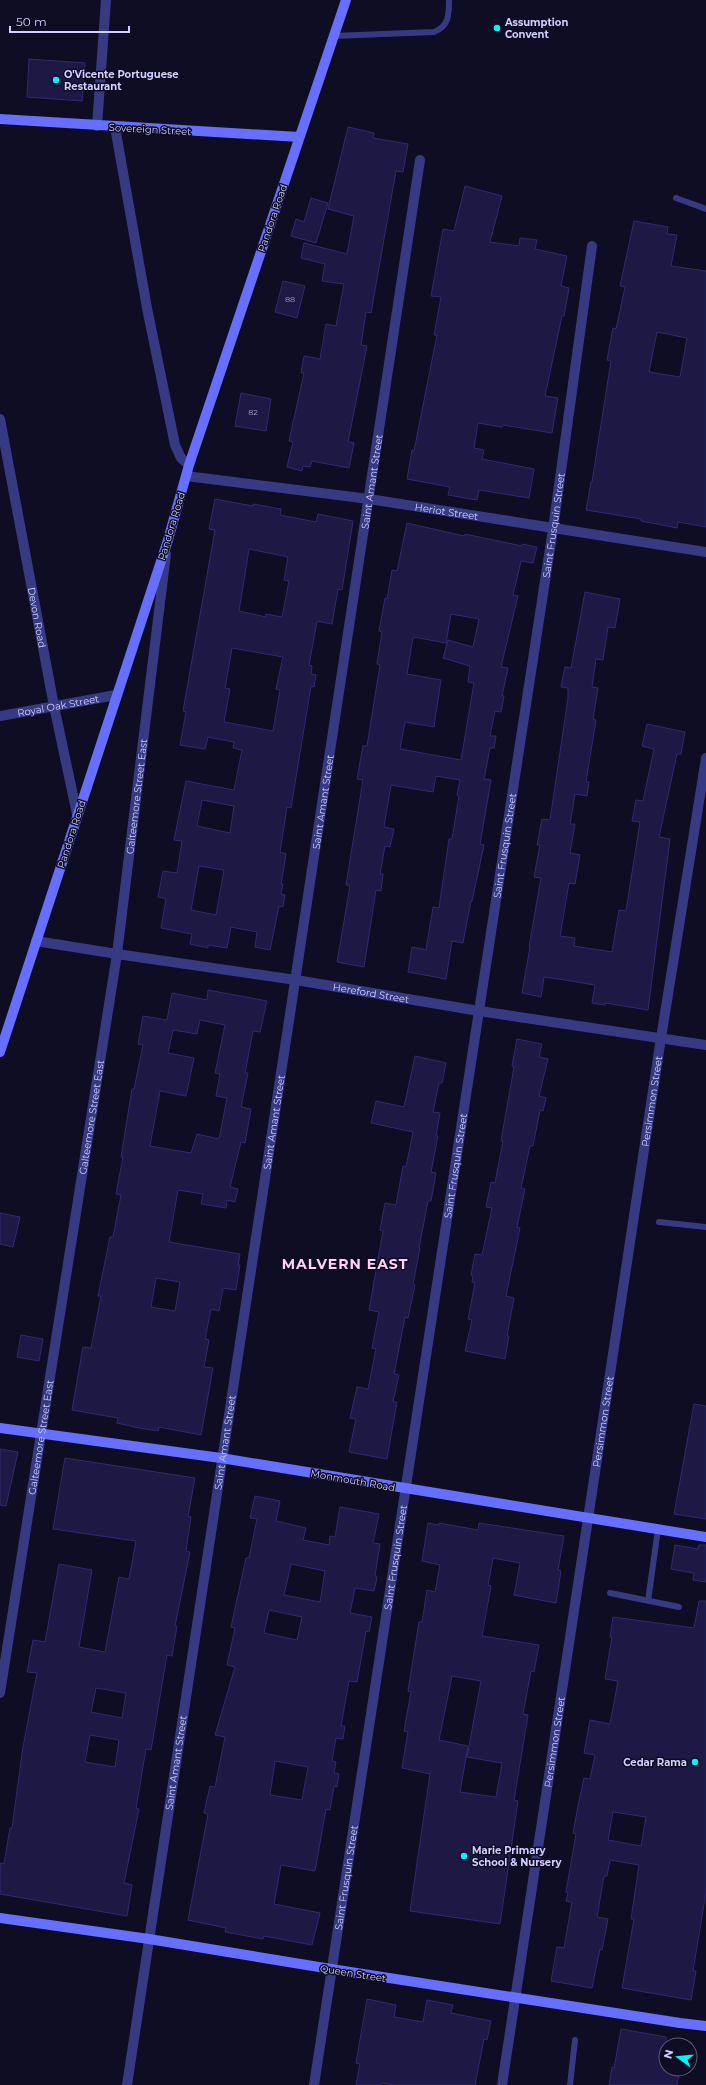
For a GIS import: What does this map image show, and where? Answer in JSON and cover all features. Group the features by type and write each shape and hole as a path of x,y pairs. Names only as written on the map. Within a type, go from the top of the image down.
{"street":[{"path":"98,126 106,0"},
{"name":"Pandora Road","path":"0,1052 168,540 189,464 346,0"},
{"name":"Sovereign Street","path":"0,119 299,137"},
{"path":"115,127 147,308 175,445 182,458 189,464"},
{"name":"Saint Amant Street","path":"127,2085 221,1458 296,980 420,160"},
{"name":"Saint Frusquin Street","path":"314,2085 553,529 592,246"},
{"name":"Devon Road","path":"0,419 54,706 77,814"},
{"name":"Heriot Street","path":"186,476 369,499 706,552"},
{"name":"Galteemore Street East","path":"0,1693 117,954 168,540"},
{"name":"Royal Oak Street","path":"0,716 116,695"},
{"name":"Persimmon Street","path":"502,2085 661,1038 706,758"},
{"name":"Hereford Street","path":"36,941 296,980 479,1011 706,1044"},
{"name":"Monmouth Road","path":"0,1428 221,1458 706,1537"},
{"name":"Queen Street","path":"0,1918 149,1939 331,1970 706,2026"}],"lane":[{"path":"333,36 434,32 441,29 446,24 448,18 449,0"},
{"path":"676,198 706,209"},
{"path":"659,1222 706,1228"},
{"path":"648,1601 658,1529"},
{"path":"610,1593 679,1607"},
{"path":"570,2085 575,2040"}],"building":[{"name":"O'Vicente Portuguese Restaurant","path":"29,59 85,63 82,101 27,97"},
{"path":"348,127 374,133 373,138 408,144 403,172 396,171 371,313 366,312 361,345 367,346 348,442 354,443 349,468 312,461 310,467 303,466 302,471 287,467 293,442 289,441 304,373 301,373 304,356 320,359 326,324 336,326 344,284 322,281 325,264 301,258 304,243 347,254 354,216 328,209"},
{"path":"465,186 502,196 490,242 519,246 520,238 537,240 535,249 567,256 561,286 569,288 545,396 558,398 552,433 503,425 502,427 478,423 474,448 484,450 482,459 534,469 529,498 479,490 477,500 448,495 450,487 407,479 437,335 434,335 441,297 431,296 443,229 454,231"},
{"path":"311,198 328,203 316,243 291,236 296,219 304,222"},
{"path":"634,221 668,227 667,234 677,235 671,266 706,271 706,527 678,522 677,528 641,521 641,519 586,510 592,482 611,361 607,360 613,328 616,329 625,287 620,286","holes":["657,332 687,338 680,377 649,372"]},
{"path":"283,281 305,286 297,318 275,312"},
{"path":"241,393 271,399 266,431 235,426"},
{"path":"215,499 253,506 253,504 281,509 280,515 316,522 318,514 353,521 342,590 338,589 332,624 317,621 309,665 312,666 311,674 316,675 314,687 311,686 291,808 287,807 280,852 286,854 281,884 283,884 281,894 285,895 283,907 279,906 270,950 255,947 257,932 231,927 227,948 208,945 208,948 190,944 192,934 161,928 166,899 158,897 163,871 177,873 182,841 174,840 186,781 234,790 242,750 233,748 234,742 208,737 205,749 180,745 186,712 183,711 215,530 209,529","holes":["249,549 288,557 284,580 289,581 282,617 266,614 266,617 239,611","232,648 283,657 276,689 280,690 273,731 224,722 230,689 225,688","202,800 234,806 230,833 197,826","199,866 224,870 216,915 191,910"]},
{"path":"407,523 464,536 465,534 522,546 522,544 537,547 533,563 521,561 513,595 518,596 501,667 508,668 502,696 504,696 501,712 495,711 490,736 496,736 494,748 490,748 484,779 491,780 480,844 484,845 463,943 452,941 446,979 408,972 412,947 426,950 433,907 439,908 449,839 452,839 459,796 457,795 460,780 436,776 433,792 391,785 384,827 394,829 390,847 385,846 380,874 383,874 381,891 376,890 364,967 337,962 350,886 346,885 363,780 357,779 363,746 367,746 380,665 377,664 382,632 379,631 392,570 397,571","holes":["451,614 479,619 473,647 448,640 443,658 470,666 468,682 474,683 461,760 400,749 405,722 434,727 441,680 407,674 413,637 446,643"]},
{"path":"585,592 620,599 615,628 608,627 603,660 596,659 592,687 598,688 593,719 596,720 586,782 589,782 587,796 575,794 570,824 575,824 570,853 580,855 575,884 569,883 560,936 575,938 574,946 612,952 619,910 626,911 640,822 632,821 636,800 643,801 654,749 642,746 647,724 685,732 681,754 677,754 659,837 670,839 648,1010 605,1003 605,1005 592,1003 595,985 544,977 541,997 522,993 541,878 534,877 540,845 537,845 542,819 550,820 568,698 568,688 561,687 565,667 571,668"},
{"path":"208,990 267,1001 260,1032 253,1031 245,1073 248,1073 241,1107 251,1109 245,1143 241,1142 230,1187 238,1189 235,1202 227,1200 226,1208 201,1204 203,1194 178,1190 169,1242 240,1254 238,1265 240,1265 236,1290 223,1288 219,1311 211,1309 205,1339 209,1340 204,1367 213,1368 201,1435 159,1427 158,1431 139,1428 117,1423 118,1418 72,1410 83,1347 91,1348 101,1296 98,1296 110,1237 113,1237 121,1195 116,1194 123,1157 121,1157 132,1089 134,1089 143,1045 138,1044 143,1016 167,1020 172,993 207,1000","holes":["200,1020 225,1025 215,1073 220,1074 216,1096 227,1098 219,1139 197,1134 191,1153 150,1146 160,1091 186,1096 194,1058 168,1053 173,1030 197,1034","156,1278 180,1282 175,1311 151,1307"]},
{"path":"517,1039 542,1044 539,1057 548,1059 539,1096 546,1098 543,1111 540,1110 533,1146 530,1146 521,1188 525,1189 517,1227 520,1228 506,1296 514,1298 507,1336 509,1336 505,1359 465,1351 472,1320 468,1319 475,1283 472,1282 473,1276 471,1275 475,1254 482,1255 492,1208 486,1207 491,1182 495,1183 503,1141 501,1141 514,1067 512,1066"},
{"path":"415,1056 446,1063 442,1083 439,1083 433,1112 440,1113 436,1136 438,1136 431,1172 436,1173 431,1201 428,1201 419,1248 413,1284 415,1285 408,1318 405,1317 394,1374 399,1375 393,1402 397,1402 387,1459 349,1452 356,1419 350,1418 357,1387 368,1389 376,1349 372,1348 379,1312 369,1310 383,1231 380,1230 385,1203 396,1205 403,1166 406,1167 413,1132 371,1123 376,1101 404,1107"},
{"path":"0,1213 20,1217 13,1247 0,1244"},
{"path":"21,1335 43,1339 39,1361 17,1357"},
{"path":"694,1404 706,1406 706,1519 674,1514"},
{"path":"0,1449 18,1452 6,1506 0,1505"},
{"path":"65,1458 195,1478 188,1516 191,1517 186,1551 190,1552 175,1626 177,1626 172,1656 167,1655 151,1750 146,1749 136,1808 139,1809 124,1883 132,1885 127,1916 0,1894 0,1863 4,1864 10,1828 12,1828 23,1747 37,1673 27,1672 33,1640 45,1642 59,1564 92,1570 79,1647 105,1652 119,1577 129,1579 136,1541 53,1529","holes":["96,1688 126,1693 122,1718 91,1712","90,1735 119,1740 115,1767 85,1762"]},
{"path":"255,1496 280,1501 276,1521 306,1528 303,1540 329,1545 330,1536 335,1537 340,1507 379,1514 373,1543 380,1544 375,1576 377,1577 374,1591 355,1588 350,1613 372,1617 369,1632 366,1631 357,1682 349,1681 341,1726 345,1726 343,1739 336,1738 332,1761 336,1762 334,1773 339,1774 337,1787 334,1786 330,1810 326,1809 315,1871 281,1865 274,1904 320,1913 312,1945 264,1936 263,1939 225,1932 226,1928 188,1920 208,1814 204,1813 210,1786 215,1787 225,1737 215,1735 235,1667 227,1665 235,1628 231,1627 246,1558 249,1558 257,1519 250,1518","holes":["291,1564 325,1571 320,1602 284,1595","269,1610 302,1617 297,1640 264,1633","275,1761 308,1767 302,1800 270,1795"]},
{"path":"428,1523 439,1525 439,1523 478,1530 479,1523 564,1536 558,1570 561,1571 556,1603 514,1595 520,1563 493,1558 488,1585 491,1586 482,1636 539,1645 534,1672 531,1671 523,1714 528,1715 514,1800 518,1801 500,1924 410,1911 430,1774 402,1768 408,1732 404,1731 411,1692 408,1691 419,1622 422,1622 427,1590 435,1592 440,1565 422,1561","holes":["452,1676 481,1681 467,1757 502,1763 496,1797 460,1792 468,1746 439,1740"]},
{"path":"675,1545 698,1549 699,1545 706,1545 706,1582 693,1580 694,1573 671,1569"},
{"path":"699,1601 706,1601 706,1892 693,1971 696,1971 691,2000 622,1988 634,1919 631,1919 639,1865 610,1860 607,1876 604,1876 597,1917 608,1919 592,1988 551,1981 557,1947 564,1948 572,1902 566,1901 568,1893 566,1892 576,1834 573,1833 578,1806 584,1778 590,1779 595,1755 584,1753 590,1720 610,1724 618,1681 605,1679 612,1637 610,1637 613,1617 694,1628","holes":["613,1812 646,1817 641,1846 608,1840"]},
{"path":"367,1999 396,2005 394,2017 423,2022 427,2000 453,2005 451,2013 491,2021 487,2040 484,2039 475,2085 394,2085 382,2083 381,2085 356,2085 360,2064 356,2063"},
{"path":"621,2029 666,2037 658,2037 658,2077 678,2077 677,2085 609,2085 612,2067 614,2068"}],"place":[{"name":"Assumption Convent","path":"497,28"},
{"name":"O'Vicente Portuguese Restaurant","path":"56,80"},
{"name":"Cedar Rama","path":"695,1762"},
{"name":"Marie Primary School & Nursery","path":"464,1856"}],"district":[{"name":"MALVERN EAST","path":"345,1264"}]}
